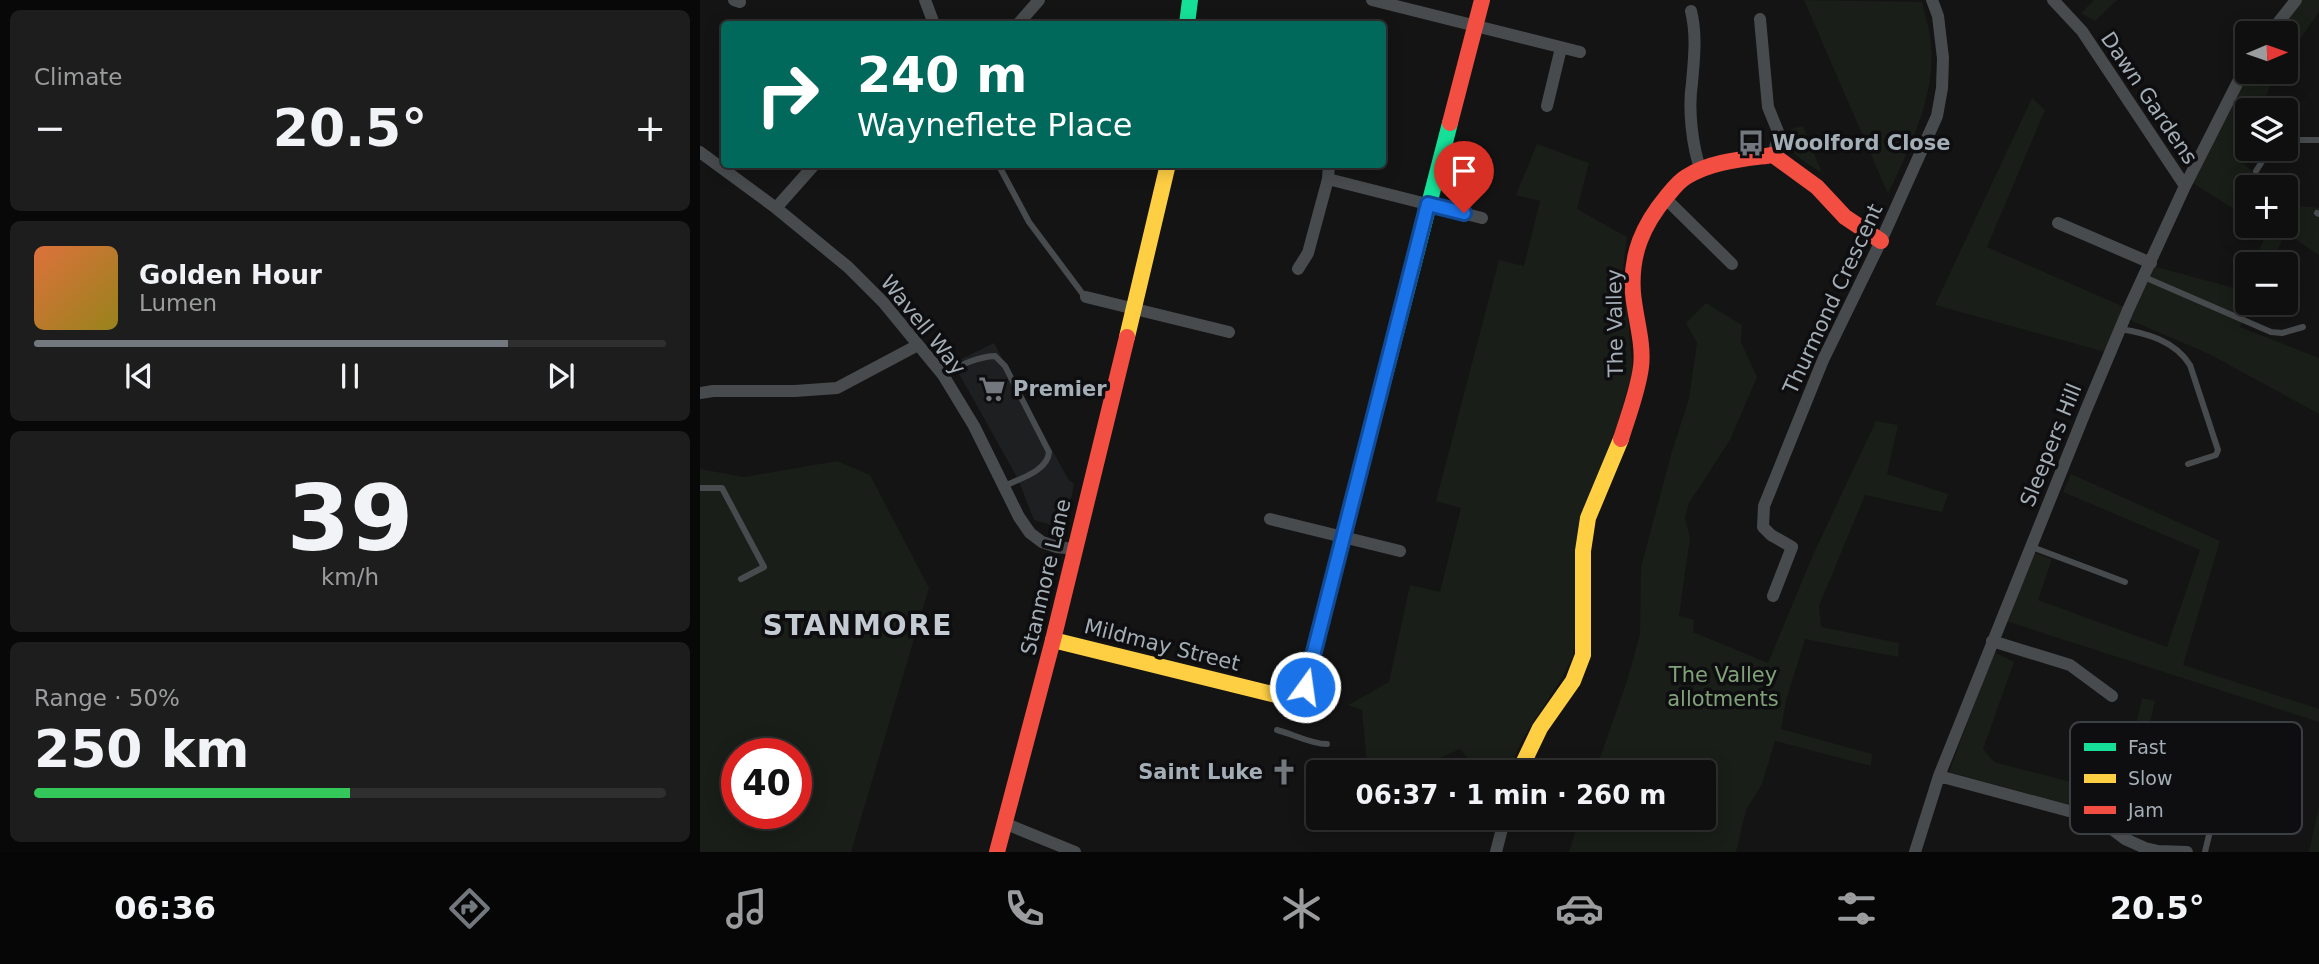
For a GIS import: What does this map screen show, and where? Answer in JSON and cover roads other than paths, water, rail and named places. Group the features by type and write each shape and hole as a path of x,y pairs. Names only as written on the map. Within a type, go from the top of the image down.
{"street":[{"path":"925,0 933,21"},
{"path":"1021,21 1039,0"},
{"path":"1187,21 1190,0"},
{"path":"1372,0 1580,52"},
{"path":"1342,537 1482,0"},
{"name":"Thurmond Crescent","path":"1773,596 1792,547 1763,527 1764,506 1823,360 1881,241 1937,116 1943,58 1938,16 1933,0"},
{"name":"Dawn Gardens","path":"2053,0 2082,31 2185,186"},
{"path":"2279,21 2296,0"},
{"path":"1691,11 1695,59 1691,84 1693,137 1701,171"},
{"path":"1760,19 1768,107 1779,134 1773,155 1811,181 1845,217 1881,241"},
{"path":"1547,106 1561,48"},
{"name":"Sleepers Hill","path":"1915,852 1939,776 2120,329 2185,186 2237,84"},
{"name":"Wavell Way","path":"700,152 721,167"},
{"name":"The Valley","path":"1525,760 1540,728 1580,667 1583,654 1583,551 1588,518 1621,438 1640,368 1633,272 1638,245 1649,218 1688,176 1723,162 1773,155"},
{"name":"Wavell Way","path":"722,168 848,267 883,302 943,375 974,426 1019,517 1030,533 1042,542 1075,549"},
{"path":"776,208 811,168"},
{"name":"Stanmore Lane","path":"997,852 1053,640 1167,168"},
{"path":"1298,269 1308,253 1329,168"},
{"path":"1328,179 1482,218"},
{"path":"1665,198 1732,264"},
{"path":"2058,223 2151,263"},
{"path":"1086,298 1229,332"},
{"path":"700,393 837,388 918,345"},
{"path":"1270,519 1400,551"},
{"name":"Mildmay Street","path":"1053,640 1292,699 1302,697 1342,537"},
{"path":"1992,641 2070,665 2112,696"},
{"path":"1939,776 2070,811"},
{"path":"1004,824 1075,852"},
{"path":"1496,852 1502,830"},
{"path":"2118,834 2145,848 2187,852"}],"lane":[{"path":"2298,140 2319,140"},
{"path":"2256,171 2262,161"},
{"path":"1000,168 1029,222 1086,298"},
{"path":"2144,277 2272,332 2281,333 2303,327"},
{"path":"2120,329 2159,338 2185,356 2190,365 2218,450 2216,455 2188,464"},
{"path":"943,375 969,361 985,357 995,356 1005,366 1047,447 1049,458 1042,467 1004,486"},
{"path":"700,488 722,488 764,567 741,579"},
{"path":"2031,546 2125,582"},
{"path":"1277,730 1317,744 1327,744"},
{"path":"2204,852 2208,834"}],"place":[{"name":"Woolford Close","path":"1751,143"},
{"name":"Premier","path":"992,389"},
{"name":"Saint Luke","path":"1284,772"}],"district":[{"name":"STANMORE","path":"858,625"}],"park label":[{"name":"The Valley allotments","path":"1723,687"}]}
